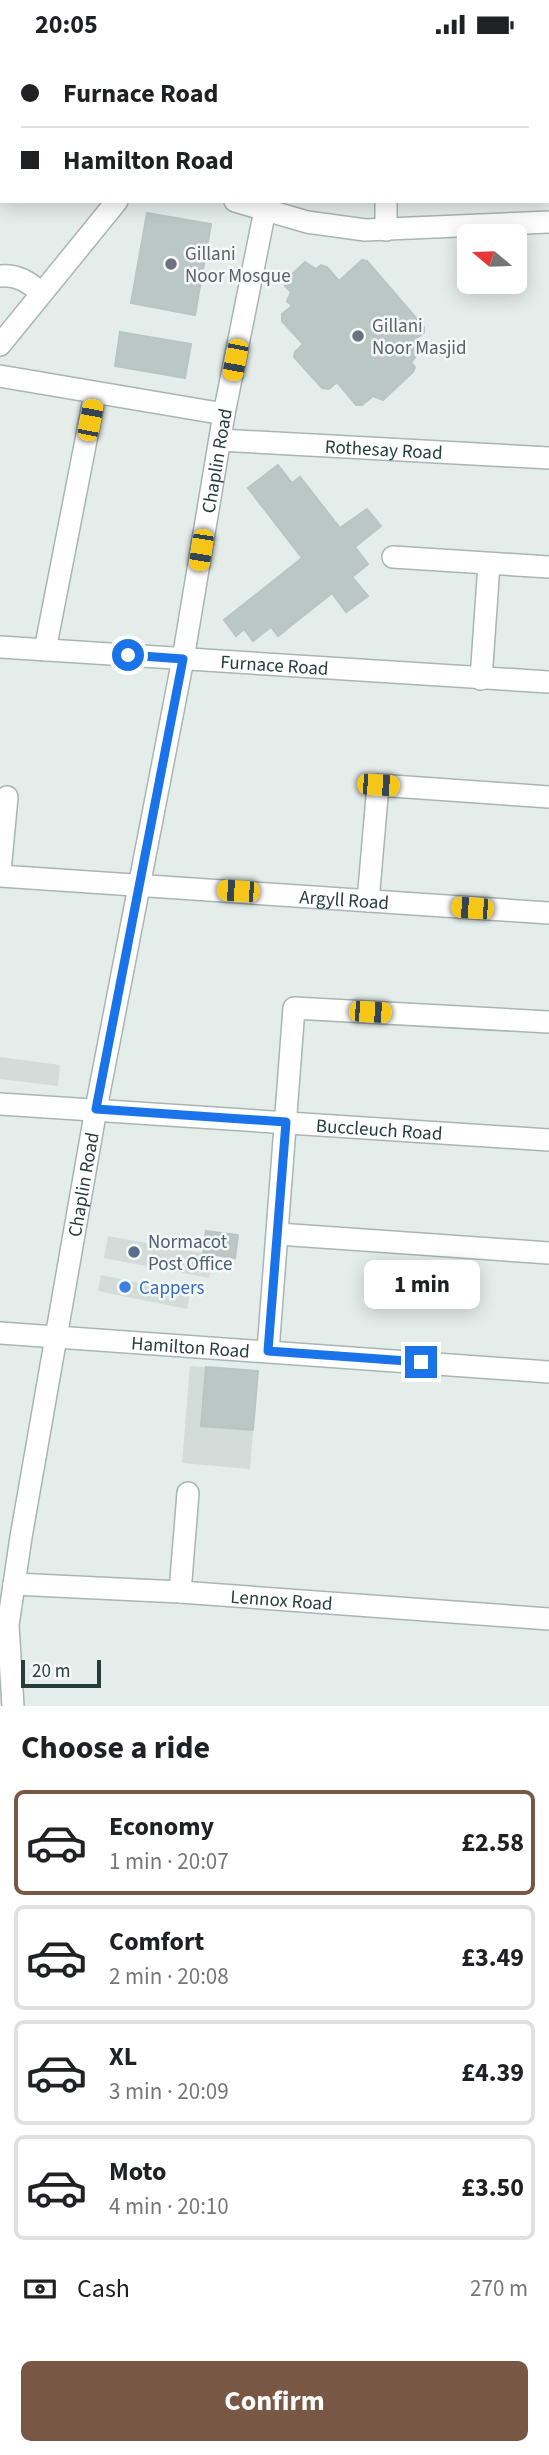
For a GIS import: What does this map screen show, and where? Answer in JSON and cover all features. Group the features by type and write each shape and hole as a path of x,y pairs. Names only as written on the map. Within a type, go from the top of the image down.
{"street":[{"path":"0,345 115,203"},
{"path":"242,203 329,226 386,230 549,222"},
{"path":"386,203 386,230"},
{"name":"Chaplin Road","path":"13,1706 4,1648 14,1584 96,1109 183,659 219,440 265,210"},
{"path":"0,276 11,275 25,280 41,292"},
{"path":"0,376 224,414"},
{"path":"45,650 95,394"},
{"name":"Rothesay Road","path":"219,440 549,458"},
{"path":"393,557 549,567"},
{"path":"481,678 489,564"},
{"name":"Furnace Road","path":"0,647 549,683"},
{"path":"368,901 378,785 549,797"},
{"path":"0,873 7,797"},
{"name":"Argyll Road","path":"0,873 549,913"},
{"path":"268,1351 294,1007 549,1021"},
{"name":"Buccleuch Road","path":"0,1104 549,1140"},
{"path":"278,1234 549,1253"},
{"name":"Hamilton Road","path":"0,1333 549,1372"},
{"path":"180,1592 188,1493"},
{"name":"Lennox Road","path":"14,1584 180,1592 549,1619"}],"shaded area":[{"path":"0,1057 60,1065 58,1086 0,1079"},
{"path":"108,1236 214,1255 209,1278 104,1258"},
{"path":"101,1275 190,1293 187,1309 98,1291"},
{"path":"190,1366 258,1371 250,1469 182,1463"}],"building":[{"name":"Gillani Noor Mosque","path":"147,213 211,224 195,315 131,303"},
{"name":"Gillani Noor Masjid","path":"362,260 367,261 424,327 424,332 415,340 422,348 411,363 415,367 413,372 383,400 373,396 362,405 356,405 337,382 329,389 322,388 294,357 303,344 282,321 282,314 292,306 287,301 291,292 285,286 287,279 305,262 316,269 321,265 327,267 339,281"},
{"path":"120,332 191,344 185,378 115,366"},
{"path":"278,465 292,483 300,477 340,528 367,509 381,526 355,547 368,564 352,577 368,596 346,612 332,593 278,636 271,627 253,641 244,629 236,636 224,620 302,558 248,488"},
{"path":"206,1231 238,1235 235,1258 203,1253"},
{"path":"206,1367 258,1371 253,1430 201,1426"}],"place":[{"name":"Gillani Noor Mosque","path":"171,264"},
{"name":"Gillani Noor Masjid","path":"358,336"},
{"name":"Normacot Post Office","path":"134,1252"},
{"name":"Cappers","path":"125,1287"}],"route":[{"path":"128,655 183,659 96,1109 286,1122 268,1351 421,1362"}]}
